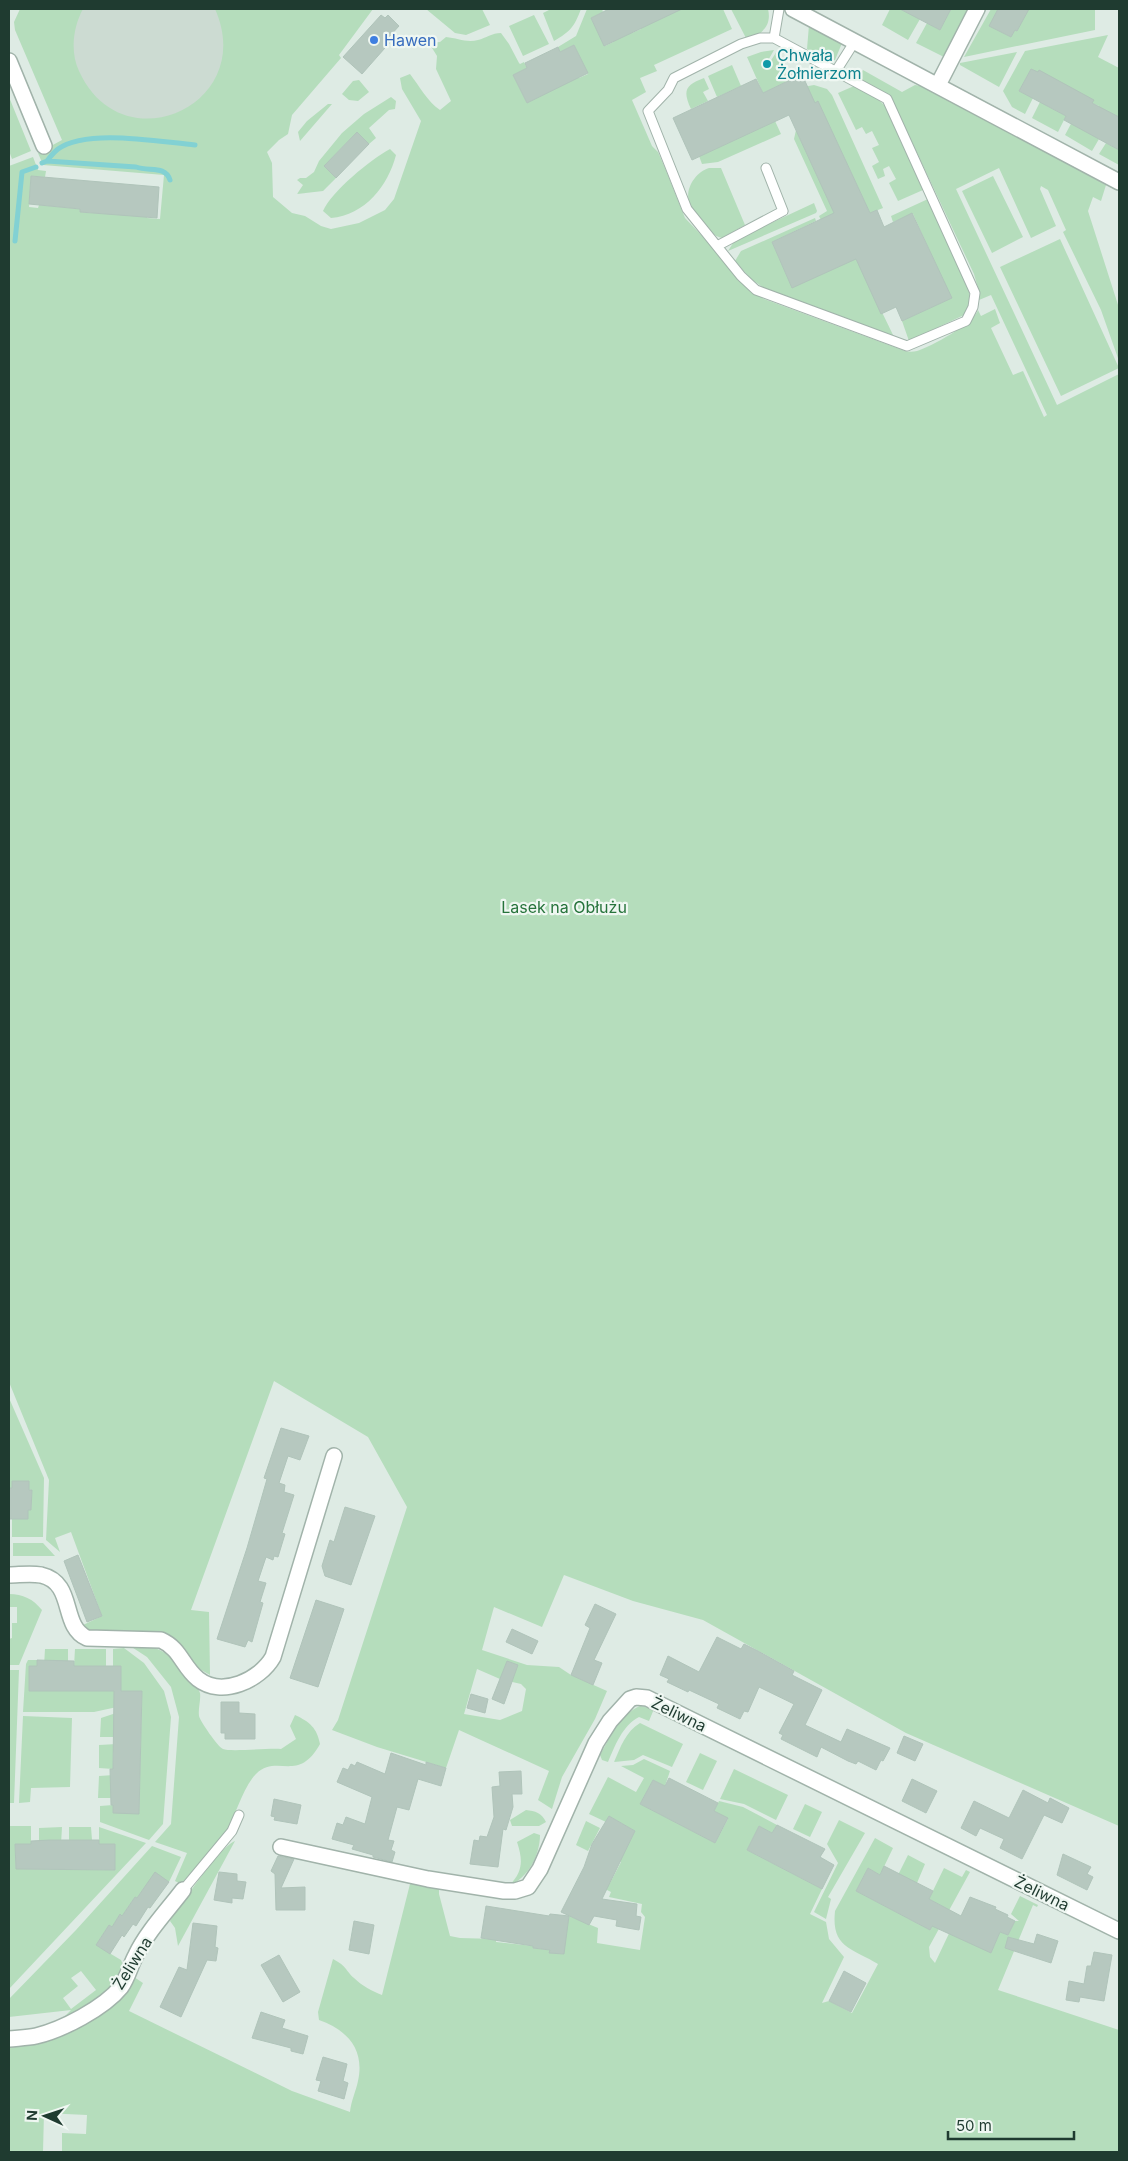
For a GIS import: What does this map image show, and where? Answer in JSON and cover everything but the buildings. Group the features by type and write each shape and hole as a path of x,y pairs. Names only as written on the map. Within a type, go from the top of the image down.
{"street":[{"path":"793,9 855,40 1119,182"},
{"path":"938,85 977,9"},
{"path":"9,61 44,146"},
{"path":"9,1575 42,1576 54,1581 65,1598 72,1621 80,1635 87,1638 161,1640 179,1652 188,1669 200,1680 210,1685 222,1686 243,1683 261,1672 273,1657 334,1456"},
{"name":"Żeliwna","path":"281,1847 428,1879 504,1891 522,1890 532,1882 540,1869 596,1743 605,1728 623,1705 630,1699 641,1697 647,1698 1119,1931"},
{"name":"Żeliwna","path":"9,2039 35,2036 95,2010 116,1992 125,1980 136,1955 145,1941 183,1890"}],"lane":[{"path":"774,38 779,9"},
{"path":"760,38 774,38 836,71 886,99 975,293 973,307 966,321 908,346 756,290 741,276 687,209 648,111 668,90 674,78 741,44 760,38"},
{"path":"836,71 855,40"},
{"path":"717,246 783,211 766,168"},
{"name":"Żeliwna","path":"183,1890 232,1831 239,1815"}],"shaded area":[{"path":"28,9 277,9 202,138 62,127"}],"green space":[{"name":"Lasek na Obłużu","path":"20,9 83,9 77,24 74,40 74,56 79,71 99,100 124,115 152,118 179,112 202,96 218,73 223,43 215,9 373,9 339,55 341,58 292,115 288,134 267,152 272,163 273,197 292,213 305,216 321,226 331,229 359,223 385,210 394,199 421,121 402,89 400,78 410,74 427,98 440,110 451,101 436,69 437,56 429,43 440,42 446,37 474,41 501,33 519,63 524,62 527,68 513,75 527,103 577,75 579,78 588,74 574,45 560,52 558,47 576,36 587,9 602,9 603,12 591,18 605,46 613,42 612,39 630,30 632,33 641,29 639,26 665,16 662,9 723,9 732,29 654,65 657,71 640,78 646,92 632,100 652,146 658,152 685,218 726,261 731,271 747,288 764,299 905,351 917,351 941,340 961,328 978,310 981,316 995,309 1000,323 991,328 1013,375 1023,371 1044,417 1047,415 991,295 979,300 974,274 894,104 883,92 858,78 863,70 902,92 915,85 927,87 1106,185 1101,201 1093,197 1088,211 1119,308 1119,361 1101,310 1063,232 1066,230 1048,190 1041,186 1040,189 1056,226 1031,238 999,168 956,189 1057,405 1119,374 1119,1826 906,1733 703,1620 633,1601 564,1575 542,1627 494,1607 482,1650 527,1665 559,1667 571,1675 607,1691 595,1719 562,1777 552,1809 538,1800 549,1771 459,1730 446,1768 377,1747 332,1730 338,1720 407,1507 368,1437 274,1381 191,1610 209,1612 210,1675 196,1667 186,1650 159,1633 151,1631 88,1631 81,1626 102,1616 71,1532 55,1538 60,1552 46,1540 49,1480 9,1382 9,166 33,157 38,170 46,171 45,177 31,176 29,207 38,208 39,205 80,209 81,212 90,213 147,214 147,218 160,219 164,175 43,165 38,153 62,140 15,30 14,22","holes":["477,1669 500,1679 521,1684 526,1689 522,1711 500,1720 464,1714"]},
{"path":"426,9 482,9 490,25 466,35 455,33"},
{"path":"551,9 581,9 571,28 554,41 543,13"},
{"path":"731,9 768,9 769,20 765,29 747,40"},
{"path":"890,9 900,9 920,19 908,40 882,25"},
{"path":"951,9 973,9 946,58 916,43 927,23 940,30"},
{"path":"991,9 998,9 990,26 1011,37 1015,30 1017,31 1028,10 1026,9 1095,9 1095,30 964,57"},
{"path":"534,15 549,44 523,56 509,26"},
{"path":"809,25 842,43 835,60 830,61 807,49"},
{"path":"1108,35 1098,57 1119,68 1119,117 1098,108 1099,106 1092,103 1093,100 1031,69 1019,91 1033,98 1025,114 1012,107 1003,91 1025,51"},
{"path":"774,50 766,64 768,65 777,51 790,80 763,93 747,57"},
{"path":"1017,52 999,87 960,65 960,63"},
{"path":"732,65 741,86 717,97 708,76"},
{"path":"704,78 709,89 703,92 708,101 691,109 686,93 687,89 693,83"},
{"path":"359,80 369,92 358,101 349,100 342,94 353,81"},
{"path":"814,85 827,89 832,95 883,208 870,213 818,102 811,105 803,87"},
{"path":"854,86 877,98 886,107 923,190 898,201 889,183 896,179 889,166 883,169 885,176 878,179 872,166 879,162 872,148 879,145 872,131 866,134 862,127 856,130 838,93"},
{"path":"9,97 31,151 12,159 9,151"},
{"path":"391,97 396,101 395,109 389,110 369,128 376,138 369,144 357,132 324,166 336,178 323,191 297,194 303,185 297,180 306,178 314,172 319,161 342,133 364,114"},
{"path":"1040,102 1066,116 1058,132 1032,118"},
{"path":"328,104 332,104 300,141 298,132 307,121"},
{"path":"1073,120 1099,139 1092,151 1065,135"},
{"path":"775,121 781,134 718,162 702,164 699,156"},
{"path":"796,130 841,227 827,233 819,216 827,211 794,139"},
{"path":"1106,143 1119,150 1119,165 1099,154"},
{"path":"390,149 396,155 387,178 373,197 364,205 343,216 331,218 323,211 334,194 343,185"},
{"path":"709,168 721,168 745,225 722,238 712,233 692,208 688,197 693,181 700,173"},
{"path":"993,176 1023,237 992,253 962,191"},
{"path":"928,199 967,282 969,303 964,315 909,341 902,321 951,298 913,214 893,222 891,216"},
{"path":"814,203 816,213 728,251 735,240"},
{"path":"815,218 816,221 772,242 792,287 849,244 894,337 770,292 751,279 735,261 741,251"},
{"path":"1060,239 1119,368 1061,396 1000,267"},
{"path":"9,1398 44,1478 43,1537 12,1537 12,1519 28,1519 28,1510 31,1510 32,1490 9,1488"},
{"path":"13,1543 43,1543 55,1556 13,1556"},
{"path":"9,1594 27,1598 42,1610 19,1665 9,1665 9,1639 12,1638 12,1623 17,1623 17,1607 9,1607"},
{"path":"127,1644 156,1648 175,1661 199,1691 200,1719 213,1739 223,1749 281,1749 296,1739 290,1726 295,1715 312,1726 320,1744 312,1756 304,1763 296,1766 272,1766 264,1768 256,1774 247,1786 226,1832 216,1846 181,1884 175,1881 187,1853 155,1842 171,1824 179,1717 171,1687 147,1657"},
{"path":"124,1648 144,1663 164,1691 171,1717 163,1824 149,1840 100,1822 100,1806 113,1805 113,1813 139,1813 142,1692 121,1691 121,1666 113,1666 113,1649"},
{"path":"45,1649 68,1649 68,1666 44,1666"},
{"path":"75,1649 106,1649 106,1666 74,1666"},
{"path":"28,1660 37,1660 37,1666 29,1666 29,1691 117,1691 117,1707 94,1712 23,1712 26,1664"},
{"path":"9,1670 19,1670 14,1803 9,1803"},
{"path":"640,1706 654,1709 649,1721 639,1717 633,1721 620,1737 608,1762 602,1760 600,1755 616,1727 626,1715"},
{"path":"117,1714 117,1737 100,1737 101,1718"},
{"path":"23,1716 72,1718 70,1787 31,1788 30,1802 19,1803"},
{"path":"640,1723 683,1744 672,1767 643,1755 634,1760 614,1762 627,1735"},
{"path":"117,1744 113,1753 113,1769 99,1768 99,1745"},
{"path":"700,1753 717,1761 703,1790 686,1782"},
{"path":"644,1759 670,1771 665,1786 653,1780 640,1804 715,1843 728,1819 714,1811 719,1801 743,1807 777,1825 772,1833 759,1826 747,1850 822,1889 810,1914 826,1922 829,1939 844,1957 822,2003 829,2001 852,2013 878,1964 845,1945 836,1933 835,1923 835,1911 875,1838 893,1848 880,1875 868,1868 856,1891 930,1930 942,1906 929,1899 944,1868 962,1877 966,1870 970,1872 929,1947 930,1957 935,1963 953,1925 991,1953 1000,1932 1008,1935 1015,1921 1019,1921 1011,1914 1020,1896 1038,1905 1037,1907 1033,1905 998,1990 1119,2030 1119,2152 62,2152 62,2133 86,2134 87,2115 44,2113 43,2152 9,2152 9,2048 34,2043 134,1977 143,1983 129,2011 292,2091 350,2112 358,2081 359,2059 352,2042 338,2029 319,2020 318,2012 333,1959 344,1966 360,1983 382,1995 410,1884 369,1872 439,1885 439,1894 450,1936 496,1939 496,1942 533,1946 533,1948 550,1950 550,1953 563,1954 569,1916 598,1928 597,1943 640,1950 645,1917 641,1912 642,1904 609,1897 611,1892 603,1888 606,1881 610,1883 621,1862 618,1860 624,1853 635,1831 609,1816 606,1822 589,1814 608,1777 636,1792 644,1778 621,1766 633,1765"},
{"path":"734,1769 788,1795 776,1820 744,1804 720,1799"},
{"path":"114,1775 114,1798 98,1798 99,1776"},
{"path":"805,1804 822,1812 810,1837 793,1829"},
{"path":"526,1810 538,1813 546,1822 539,1826 512,1826 510,1820"},
{"path":"839,1820 865,1833 828,1897 831,1899 826,1919 814,1912 838,1863 827,1844"},
{"path":"586,1821 600,1828 588,1851 576,1845"},
{"path":"9,1826 31,1826 31,1844 15,1844 16,1869 115,1870 115,1844 99,1844 99,1827 146,1843 9,1989"},
{"path":"62,1827 61,1844 39,1844 39,1828"},
{"path":"69,1827 91,1827 92,1840 69,1844"},
{"path":"534,1833 540,1835 538,1850 532,1865 522,1877 510,1885 520,1870 521,1865 517,1842"},
{"path":"235,1841 178,1946 175,1928 170,1921 211,1864 228,1845"},
{"path":"152,1846 181,1857 169,1882 155,1873 122,1916 120,1914 112,1927 109,1925 96,1945 121,1960 125,1970 105,1998 57,2024 71,2010 9,2017 9,1999 76,1930","holes":["81,1971 96,1990 71,2009 63,1998 78,1986 71,1978"]},
{"path":"908,1855 925,1864 917,1883 895,1881"}],"waterway":[{"path":"47,161 58,149 87,139 144,139 195,145"},
{"path":"42,163 47,161 136,167 164,172 170,180"},
{"path":"15,241 22,172 36,167"}],"place":[{"name":"Hawen","path":"374,40"},
{"name":"Chwała Żołnierzom","path":"767,64"}]}
